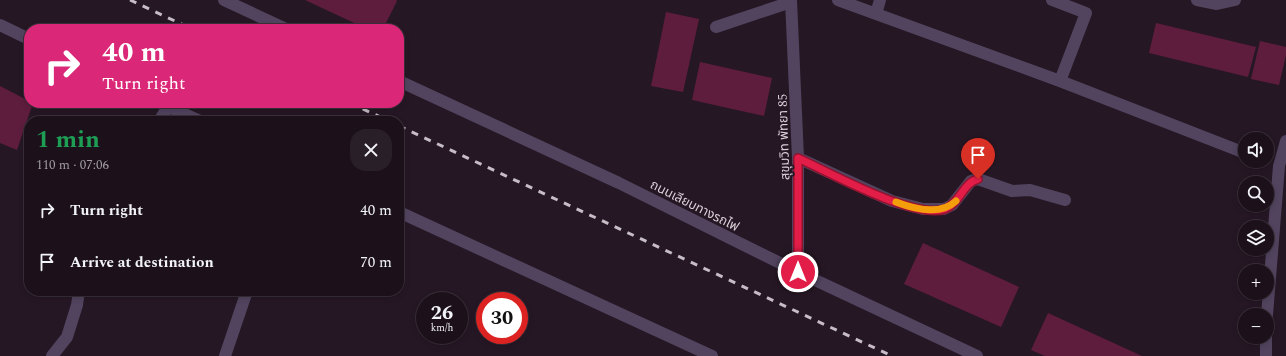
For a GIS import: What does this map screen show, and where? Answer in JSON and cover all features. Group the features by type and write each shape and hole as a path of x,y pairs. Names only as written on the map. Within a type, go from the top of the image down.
{"street":[{"path":"224,0 275,24"},
{"path":"838,0 1060,81 1238,150"},
{"path":"876,14 880,0"},
{"path":"1052,0 1086,13 1060,81"},
{"path":"1197,0 1217,4 1235,0"},
{"path":"716,27 791,1"},
{"name":"สุขุมวิท พัทยา 85","path":"791,1 798,158 798,272"},
{"path":"0,24 24,36"},
{"name":"ถนนเลียบทางรถไฟ","path":"404,83 619,183 798,272 977,356"},
{"path":"171,108 189,116"},
{"path":"1268,308 1279,166 1286,141"},
{"path":"798,158 892,201 923,209 944,209 952,205 971,181 978,179 1012,191 1030,190 1065,200"},
{"path":"404,214 712,356"},
{"path":"52,356 67,337 78,296"},
{"path":"225,356 245,296"},
{"path":"1266,344 1266,356"}],"building":[{"path":"305,0 397,1 386,24 356,24"},
{"path":"666,12 699,19 683,92 651,86"},
{"path":"1156,23 1256,47 1248,77 1149,53"},
{"path":"1260,41 1286,47 1286,55 1279,85 1251,79"},
{"path":"700,62 772,78 764,116 692,100"},
{"path":"0,86 24,98 24,108 31,108 29,116 24,116 24,129 17,150 0,143"},
{"path":"923,243 1019,287 1001,327 904,284"},
{"path":"1048,313 1142,356 1045,356 1031,350"}],"railway":[{"path":"130,0 181,24"},
{"path":"361,108 378,116"},
{"path":"404,128 892,356"}],"slow traffic":[{"path":"896,202 923,209 944,209 956,201"}],"route":[{"path":"798,272 798,158 892,201 923,209 944,209 952,205 971,181 978,179"}]}
